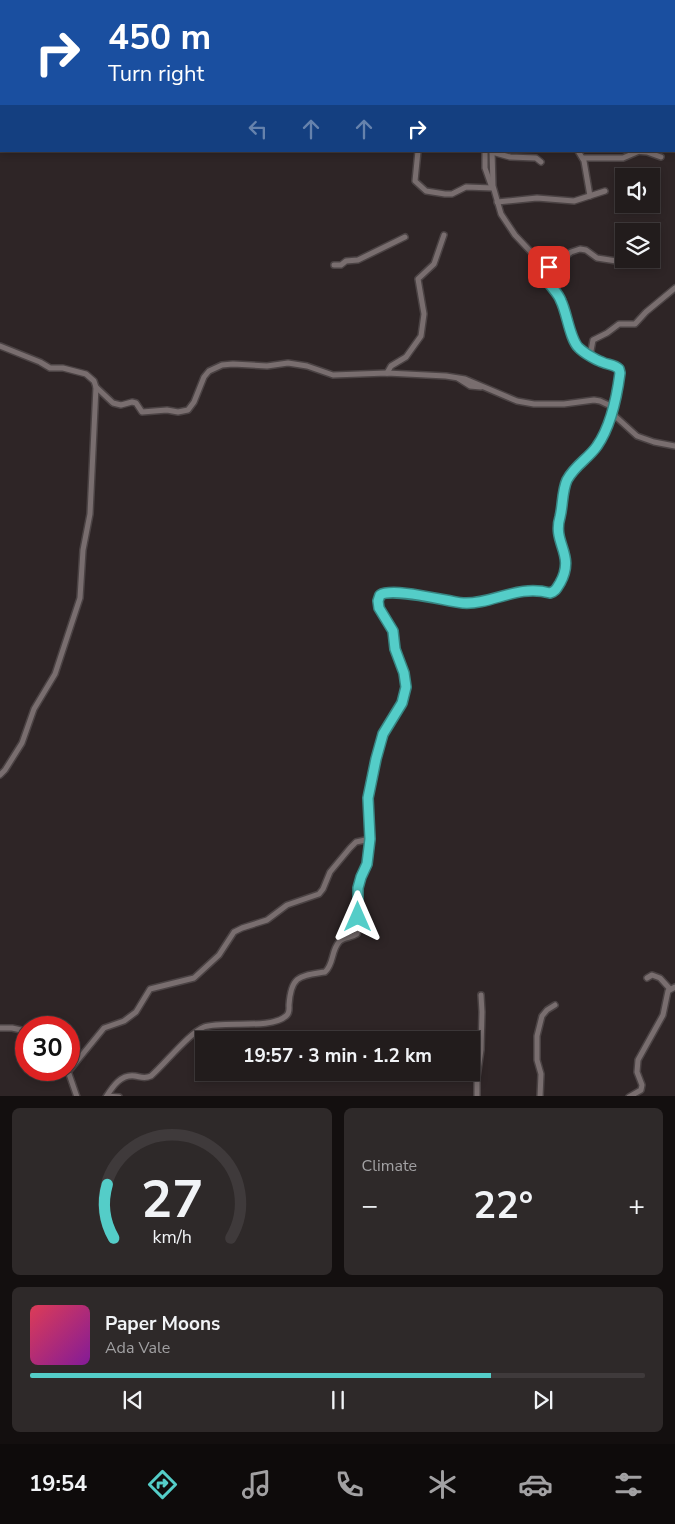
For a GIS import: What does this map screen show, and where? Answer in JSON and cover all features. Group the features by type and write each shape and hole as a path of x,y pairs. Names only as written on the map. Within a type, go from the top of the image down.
{"street":[{"path":"418,152 415,181 426,191 450,194 466,187 493,188"},
{"path":"106,1096 122,1078 132,1076 144,1078 151,1076 188,1038 203,1027 271,1021 287,1015 290,995 295,982 304,975 325,972 330,967 338,944 344,939 357,934 359,926 357,909 358,888 367,864 370,839 368,798 383,734 402,703 406,687 404,673 395,649 393,631 379,608 378,601 380,595 385,592 403,593 466,603 520,592 538,590 550,593 556,589 566,572 567,563 558,532 558,521 568,480 578,465 597,446 613,409 618,390 619,369 616,366 600,362 580,349 575,343 560,298 536,259 509,227 501,214 486,172 485,152"},
{"path":"493,188 492,152 510,157 536,158 541,162"},
{"path":"579,152 583,158 590,196"},
{"path":"583,158 622,158 634,152"},
{"path":"648,152 661,157"},
{"path":"497,202 537,198 574,200 605,191"},
{"path":"387,372 391,366 406,357 421,336 424,314 418,279 434,264 444,235"},
{"path":"334,265 358,260 405,237"},
{"path":"546,278 549,266 571,252 580,249 597,258 615,261"},
{"path":"536,259 549,266"},
{"path":"590,356 593,340 619,324 635,324 646,312 675,288"},
{"path":"0,346 50,368 63,368 86,374 107,398 117,405 136,403 142,412 167,410 185,412 192,407 204,377 209,371 222,365 267,366 297,363 333,376 387,372 471,380 517,401 534,404 600,401 613,409 615,416 637,436 675,446"},
{"path":"0,775 22,743 34,709 55,674 80,598 83,550 90,514 96,386"},
{"path":"80,1057 104,1028 124,1021 136,1012 150,989 194,978 211,964 234,932 266,920 287,905 319,894 330,872 350,848 356,842 370,839"},
{"path":"630,1096 642,1088 637,1072 638,1060 663,1015 667,995 673,988 657,976 652,975 647,978"},
{"path":"477,1096 482,1044 481,995"},
{"path":"540,1096 541,1074 537,1060 537,1036 543,1013 555,1005"},
{"path":"0,1028 15,1029"},
{"path":"72,1081 77,1096"},
{"path":"106,1096 119,1096"}],"route":[{"path":"358,917 358,888 362,872 367,864 370,839 368,798 376,759 383,734 402,703 406,687 404,673 395,649 393,631 380,611 378,598 385,592 403,593 466,603 520,592 538,590 550,593 556,589 566,572 567,563 558,532 558,521 562,510 565,488 578,465 597,446 604,432 613,412 620,373 616,366 600,362 580,349 575,343 560,298 546,278 549,267"}]}
